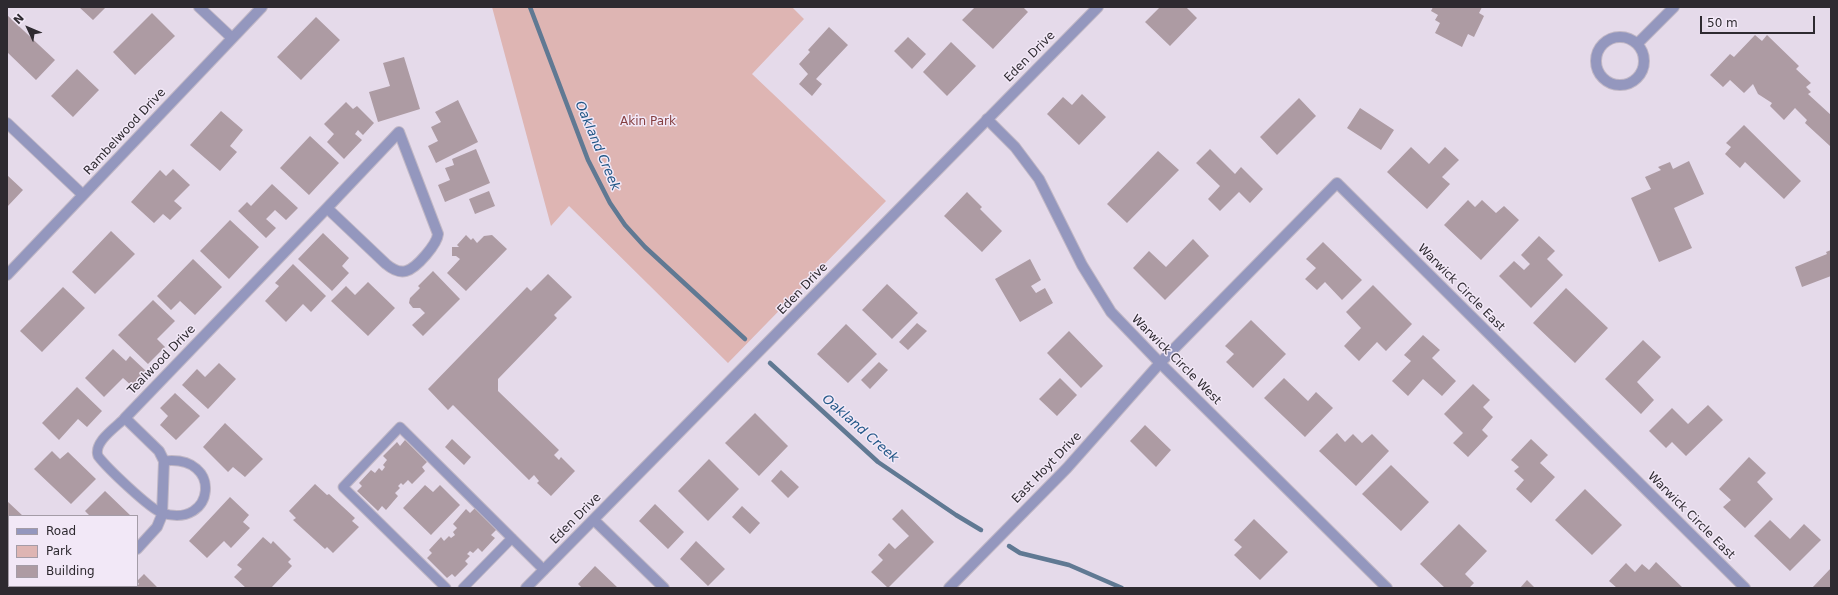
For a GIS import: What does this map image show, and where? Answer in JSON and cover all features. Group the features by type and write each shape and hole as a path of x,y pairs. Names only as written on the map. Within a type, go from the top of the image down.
{"street":[{"path":"199,7 232,38"},
{"name":"Rambelwood Drive","path":"7,275 262,7"},
{"name":"Eden Drive","path":"526,588 1098,7"},
{"path":"1637,44 1674,7"},
{"path":"1623,37 1637,44 1642,50 1644,58 1641,73 1629,83 1621,85 1606,81 1597,69 1596,61 1602,46 1608,41 1623,37"},
{"name":"Warwick Circle West","path":"987,119 1015,148 1038,179 1082,265 1111,312 1160,363 1387,588"},
{"path":"7,123 83,195"},
{"name":"Tealwood Drive","path":"125,418 399,132 435,224 438,234 437,240 412,268 406,271 396,270 386,264 327,208"},
{"name":"Warwick Circle East","path":"1160,363 1337,184 1745,588"},
{"name":"East Hoyt Drive","path":"949,588 1067,468 1160,363"},
{"path":"125,418 159,450 164,461 163,513 159,524 138,548"},
{"path":"594,520 664,588"}],"lane":[{"path":"125,418 98,445 97,454 155,510 174,515 192,512 199,506 205,495 205,484 196,468 176,459 164,461"},
{"path":"446,588 343,487 400,427 544,570"},
{"path":"463,588 512,538"}],"green space":[{"name":"Akin Park","path":"492,7 792,7 804,19 752,74 886,201 728,363 569,206 551,226"}],"building":[{"path":"79,7 106,7 93,20"},
{"path":"975,7 1023,7 1028,12 993,49 962,20"},
{"path":"1160,7 1186,7 1197,18 1170,46 1145,22"},
{"path":"1433,7 1482,7 1479,13 1484,16 1474,37 1468,34 1462,47 1435,33 1440,23 1435,20 1438,15 1431,11"},
{"path":"152,13 175,36 135,75 113,52"},
{"path":"7,15 55,60 36,80 7,52"},
{"path":"316,17 340,40 301,80 277,57"},
{"path":"829,27 848,45 816,79 822,84 812,96 799,84 808,74 799,64 810,52 808,50"},
{"path":"1755,35 1762,41 1767,35 1799,66 1796,69 1811,83 1806,87 1811,92 1808,94 1831,115 1830,146 1805,123 1807,120 1795,108 1784,120 1770,106 1772,103 1758,94 1753,84 1744,93 1730,80 1723,87 1710,75 1730,54 1734,57"},
{"path":"908,37 926,54 912,69 894,51"},
{"path":"951,42 976,66 947,96 923,72"},
{"path":"404,57 420,109 378,122 369,92 390,86 383,63"},
{"path":"77,69 99,90 73,117 51,96"},
{"path":"1082,94 1106,117 1079,145 1047,114 1063,97 1072,105"},
{"path":"1299,98 1316,116 1277,155 1260,137"},
{"path":"458,100 478,142 436,163 428,146 438,141 431,127 441,122 435,112"},
{"path":"346,102 353,109 357,106 374,123 363,135 358,130 355,134 362,140 344,159 327,142 334,134 324,124"},
{"path":"1360,108 1394,130 1381,150 1347,128"},
{"path":"221,111 243,130 230,146 237,152 220,171 190,145"},
{"path":"1744,125 1801,181 1784,199 1745,162 1740,168 1725,154 1731,147 1726,143"},
{"path":"310,136 339,163 309,195 280,168"},
{"path":"1411,147 1429,164 1445,147 1459,160 1442,177 1450,184 1427,209 1387,172"},
{"path":"476,149 490,183 445,202 438,185 450,180 445,168 454,165 452,159"},
{"path":"1210,149 1235,174 1241,167 1263,189 1250,203 1239,192 1220,211 1208,199 1220,186 1196,163"},
{"path":"1158,151 1179,170 1127,223 1107,204"},
{"path":"1689,161 1704,194 1674,208 1692,248 1659,262 1631,198 1651,189 1645,177 1661,170 1658,167 1670,162 1673,169"},
{"path":"173,169 190,185 174,201 182,208 170,220 163,214 154,223 131,202 160,170 166,176"},
{"path":"7,175 23,190 7,207"},
{"path":"272,184 298,208 286,220 275,210 266,219 276,228 266,238 238,211 247,202 251,206"},
{"path":"489,191 495,206 475,214 469,199"},
{"path":"967,192 982,207 980,209 1002,231 982,252 944,216"},
{"path":"1468,200 1475,207 1482,200 1496,213 1504,206 1519,220 1481,260 1444,225"},
{"path":"230,220 259,247 229,279 200,251"},
{"path":"111,231 135,254 95,294 72,272"},
{"path":"323,233 349,258 342,266 349,273 332,291 298,259"},
{"path":"466,235 471,240 473,238 477,243 484,236 492,235 507,249 466,291 447,273 460,259 456,256 452,256 452,247 459,247 457,245"},
{"path":"1539,236 1555,251 1547,259 1563,275 1531,308 1499,276 1514,261 1524,270 1530,264 1521,255"},
{"path":"1193,239 1209,256 1165,300 1133,268 1149,251 1166,267"},
{"path":"1323,242 1362,280 1342,300 1325,282 1317,290 1305,279 1316,268 1306,259"},
{"path":"1831,250 1831,276 1802,287 1795,267 1827,254 1826,252"},
{"path":"193,259 222,287 195,315 180,301 171,310 157,296"},
{"path":"1030,259 1041,280 1031,286 1036,293 1045,288 1053,303 1020,322 995,279"},
{"path":"293,264 326,296 311,312 303,304 286,322 265,301 279,286 275,283"},
{"path":"433,271 460,299 423,336 412,325 425,313 420,308 413,308 409,303 410,298 420,288 418,286"},
{"path":"548,274 572,297 554,315 557,318 498,379 498,391 559,450 554,455 559,460 561,457 575,471 551,496 537,483 539,481 534,475 529,480 453,405 448,410 428,389 527,287 531,291"},
{"path":"368,282 395,308 368,336 331,301 346,286 355,295"},
{"path":"887,284 918,313 892,339 862,310"},
{"path":"1373,285 1412,324 1386,351 1377,342 1359,361 1344,346 1361,328 1346,312"},
{"path":"63,287 85,308 42,352 20,331"},
{"path":"1566,288 1608,328 1575,363 1533,323"},
{"path":"153,300 175,321 157,339 165,347 148,364 118,335"},
{"path":"1251,320 1286,354 1253,388 1226,362 1234,354 1225,346"},
{"path":"917,323 927,331 908,350 899,342"},
{"path":"846,324 877,354 848,383 817,354"},
{"path":"1069,331 1103,366 1081,388 1047,353"},
{"path":"1423,335 1440,350 1432,358 1456,381 1442,396 1423,379 1408,396 1392,381 1411,361 1404,355"},
{"path":"1643,340 1661,357 1637,382 1654,400 1641,414 1605,379"},
{"path":"113,349 126,361 130,356 147,372 133,387 123,378 104,397 85,378"},
{"path":"879,362 888,370 870,389 861,380"},
{"path":"219,363 236,379 208,409 182,385 197,369 205,377"},
{"path":"1060,378 1077,395 1057,416 1039,399"},
{"path":"1284,378 1308,401 1316,392 1333,408 1305,437 1264,398"},
{"path":"1473,384 1490,400 1483,407 1493,417 1482,430 1488,436 1468,457 1453,443 1463,433 1444,414"},
{"path":"77,387 102,411 87,427 78,419 59,440 42,423"},
{"path":"175,393 200,416 176,440 160,425 168,416 160,408"},
{"path":"1708,405 1723,420 1686,456 1672,442 1666,448 1649,431 1672,408 1688,424"},
{"path":"755,413 788,446 759,476 725,443"},
{"path":"225,423 263,459 245,477 233,467 228,472 203,447"},
{"path":"1145,425 1171,450 1156,467 1130,441"},
{"path":"1337,433 1345,442 1353,434 1362,443 1372,434 1389,451 1356,486 1319,451"},
{"path":"452,439 471,457 464,465 445,447"},
{"path":"1531,439 1548,455 1540,463 1555,477 1531,503 1516,489 1524,480 1514,471 1519,467 1511,460"},
{"path":"405,440 427,462 422,467 425,471 412,484 408,480 403,485 401,483 398,486 400,488 395,493 398,496 386,510 382,506 378,511 357,491 362,486 359,483 371,470 375,473 379,468 382,471 385,467 383,465 387,460 383,456 397,442 400,446"},
{"path":"52,451 60,459 68,452 96,479 71,504 34,469"},
{"path":"1749,457 1766,473 1757,482 1773,499 1745,528 1723,507 1731,500 1719,489"},
{"path":"709,459 739,489 708,521 678,491"},
{"path":"1391,465 1429,502 1401,531 1362,494"},
{"path":"781,470 799,487 788,498 771,481"},
{"path":"315,484 327,495 329,494 355,518 352,521 359,527 333,553 327,547 325,549 293,520 296,518 289,511"},
{"path":"425,485 433,492 440,485 460,505 431,535 403,508"},
{"path":"1585,489 1622,525 1592,555 1555,520"},
{"path":"105,491 130,515 89,515 85,511"},
{"path":"230,497 249,515 243,522 250,528 231,548 224,541 207,558 189,541"},
{"path":"7,501 22,515 8,515 8,552"},
{"path":"655,504 684,532 668,549 639,521"},
{"path":"742,506 760,523 750,534 732,517"},
{"path":"475,508 497,529 491,535 495,538 482,552 478,548 473,553 470,551 467,554 470,556 465,561 468,564 455,577 452,574 447,578 427,558 432,553 429,550 441,537 444,541 449,536 451,538 455,535 453,532 457,528 453,524 466,509 470,513"},
{"path":"902,509 934,542 888,588 871,572 883,560 878,555 889,543 895,549 909,536 892,519"},
{"path":"1254,519 1288,552 1260,580 1234,555 1242,547 1234,540"},
{"path":"1770,520 1790,539 1804,524 1821,540 1790,571 1754,536"},
{"path":"1459,524 1487,551 1465,574 1474,583 1469,588 1445,588 1420,564"},
{"path":"263,537 271,544 273,541 291,559 288,562 292,566 271,588 246,588 234,577 242,569 237,565"},
{"path":"696,541 725,569 708,586 680,559"},
{"path":"1656,562 1683,588 1617,588 1609,581 1626,563 1635,572 1642,564 1649,570"},
{"path":"595,566 618,588 582,588 578,584"},
{"path":"1831,568 1831,588 1812,588"},
{"path":"144,574 158,588 135,588 138,587 138,580"},
{"path":"1527,580 1535,588 1520,588"},
{"path":"18,587 64,587 63,588 17,588"}],"waterway":[{"name":"Oakland Creek","path":"530,7 588,160 610,203 625,225 645,247 745,339"},
{"name":"Oakland Creek","path":"770,363 878,462 956,515 981,530"},
{"name":"Oakland Creek","path":"1009,546 1020,553 1069,565 1122,588"}]}
